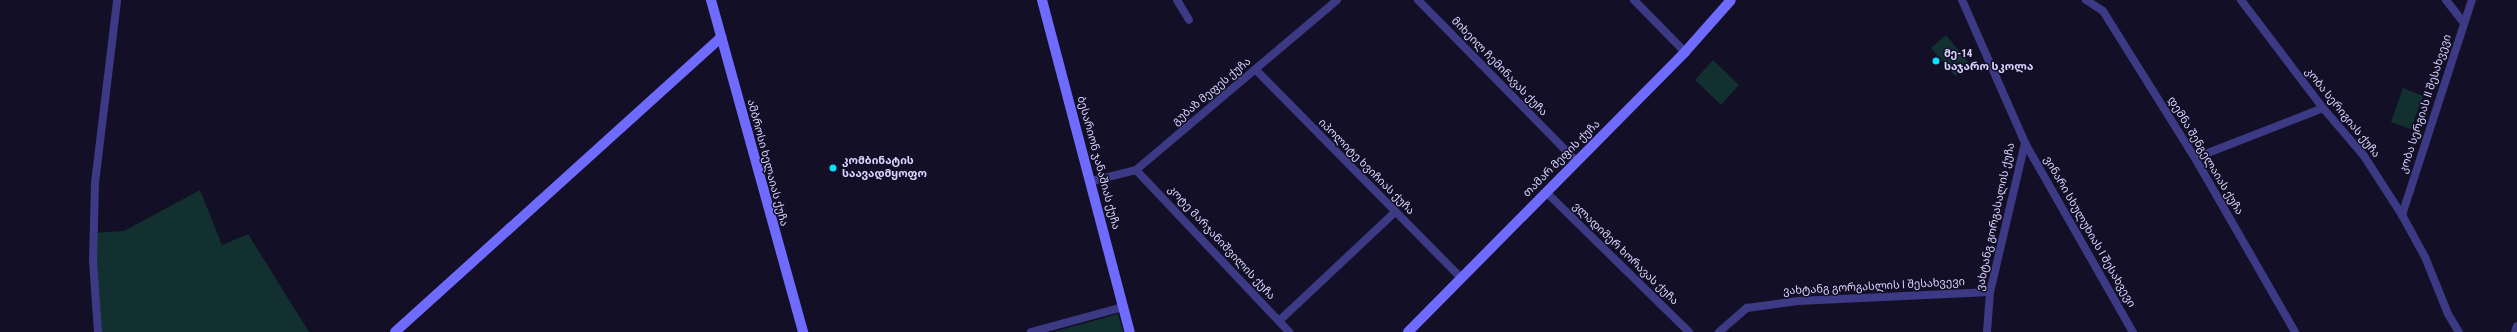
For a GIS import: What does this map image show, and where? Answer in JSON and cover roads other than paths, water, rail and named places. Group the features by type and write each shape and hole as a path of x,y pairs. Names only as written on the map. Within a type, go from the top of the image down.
{"street":[{"path":"98,332 93,260 94,183 117,0"},
{"name":"ამბროსი ხელაიას ქუჩა","path":"711,0 803,332"},
{"name":"ბესარიონ ჯანაშიას ქუჩა","path":"1042,0 1092,181 1130,332"},
{"path":"1177,0 1190,20"},
{"name":"გუბაზ მეფეს ქუჩა","path":"1092,181 1136,170 1337,0"},
{"name":"მიხეილ ჩემინავას ქუჩა","path":"1418,0 1576,161"},
{"path":"1634,0 1685,52"},
{"name":"თამარ მეფის ქუჩა","path":"1408,332 1685,52 1731,0"},
{"name":"ვახტანგ გორგასალის ქუჩა","path":"1962,0 2025,143 1990,292 1987,332"},
{"name":"დემნა შენგელაიას ქუჩა","path":"2086,0 2103,11 2195,158 2295,332"},
{"name":"კობა სერიგიას ქუჩა","path":"2241,0 2322,108 2364,156 2402,215 2425,257 2448,314 2459,332"},
{"path":"2446,0 2464,23"},
{"name":"კობა სერგიას II შესახვევი","path":"2402,215 2472,0"},
{"path":"395,332 721,37"},
{"name":"იპოლიტე ხვიჩიას ქუჩა","path":"1256,70 1461,278"},
{"path":"2195,158 2322,108"},
{"name":"ვინარი სხულუხიას I შესახვევი","path":"2025,143 2133,332"},
{"name":"კოტე მარჯანიშვილის ქუჩა","path":"1136,170 1289,332"},
{"name":"ვლადიმერ ხორავას ქუჩა","path":"1546,192 1689,332"},
{"path":"1279,321 1395,212"},
{"name":"ვახტანგ გორგასლის I შესახვევი","path":"1719,332 1747,308 1818,300 1990,292"},
{"path":"1031,332 1123,307"},
{"path":"2515,332 2517,326"}],"place":[{"name":"მე-14 საჯარო სკოლა","path":"1936,61"},
{"name":"კომბინატის საავადმყოფო","path":"833,168"}]}
